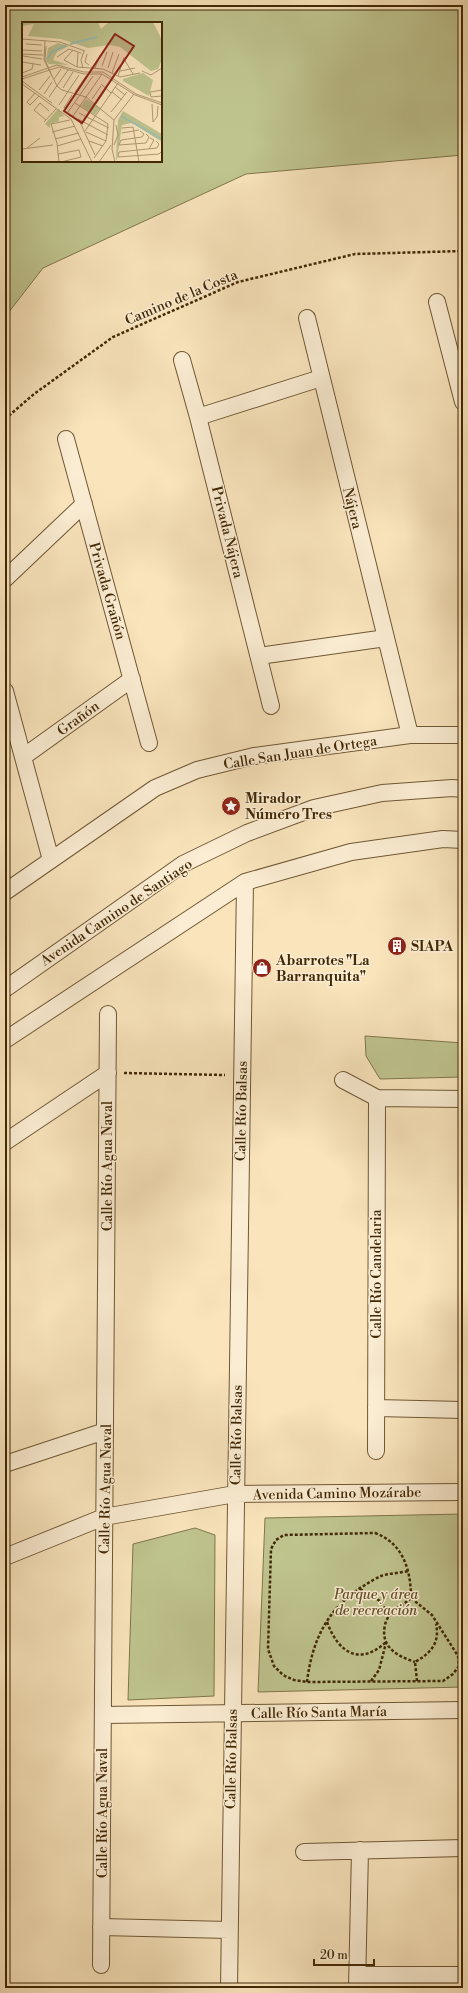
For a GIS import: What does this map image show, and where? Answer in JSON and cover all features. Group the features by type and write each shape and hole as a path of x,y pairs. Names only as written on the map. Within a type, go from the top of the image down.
{"street":[{"path":"437,302 457,356 463,402"},
{"name":"Nájera","path":"307,318 410,735"},
{"name":"Privada Nájera","path":"182,360 259,656 270,706"},
{"path":"198,417 321,378"},
{"name":"Privada Grañón","path":"66,439 149,743"},
{"path":"5,579 84,504"},
{"path":"259,656 386,638"},
{"name":"Grañón","path":"23,757 132,679"},
{"path":"5,692 51,860"},
{"name":"Calle San Juan de Ortega","path":"5,892 155,788 197,770 254,756 410,735 463,735"},
{"name":"Avenida Camino de Santiago","path":"5,989 183,864 247,833 314,808 382,793 452,788 463,789"},
{"path":"5,1040 245,882 351,852 443,838 463,840"},
{"name":"Calle Río Balsas","path":"229,1988 245,882"},
{"name":"Calle Río Agua Naval","path":"101,1965 108,1014"},
{"path":"5,1142 108,1073"},
{"path":"343,1080 377,1098 463,1099"},
{"name":"Calle Río Candelaria","path":"376,1451 377,1098"},
{"path":"376,1408 463,1410"},
{"path":"5,1464 105,1431"},
{"name":"Avenida Camino Mozárabe","path":"5,1556 104,1517 235,1494 463,1492"},
{"name":"Calle Río Santa María","path":"103,1714 463,1710"},
{"path":"304,1852 463,1848"},
{"path":"360,1850 358,1982 394,1974 463,1975"},
{"path":"101,1927 229,1930"},
{"path":"394,1974 420,1988"}],"path":[{"name":"Camino de la Costa","path":"5,419 34,394 113,336 238,282 355,254 463,251"},
{"path":"108,1073 242,1076"},
{"path":"375,1533 385,1537 394,1546 408,1565 409,1571 411,1598 416,1604 424,1608 436,1621 458,1656 459,1666 453,1674 443,1681 307,1682 294,1680 284,1675 274,1666 268,1650 271,1549 276,1540 284,1535 375,1533"},
{"path":"307,1682 310,1660 314,1646 326,1622 336,1609 359,1589 381,1576 409,1571"},
{"path":"359,1589 380,1601 390,1616"},
{"path":"411,1598 387,1619 384,1631 386,1642 391,1650 399,1657 415,1662 428,1655 436,1643 438,1631 436,1621"},
{"path":"326,1622 336,1643 344,1650 357,1654 367,1654 377,1650 386,1642"},
{"path":"371,1681 379,1670 386,1642"},
{"path":"415,1662 417,1681"}],"green space":[{"path":"5,5 463,5 463,155 246,174 43,268 5,317"},
{"path":"365,1036 463,1043 463,1077 380,1079 366,1056"},
{"name":"Parque y área de recreación","path":"463,1514 463,1687 258,1692 265,1518"},
{"path":"195,1528 215,1535 214,1696 128,1700 133,1544"}],"place":[{"name":"Mirador Número Tres","path":"231,806"},
{"name":"SIAPA","path":"397,946"},
{"name":"Abarrotes \"La Barranquita\"","path":"262,968"}]}
